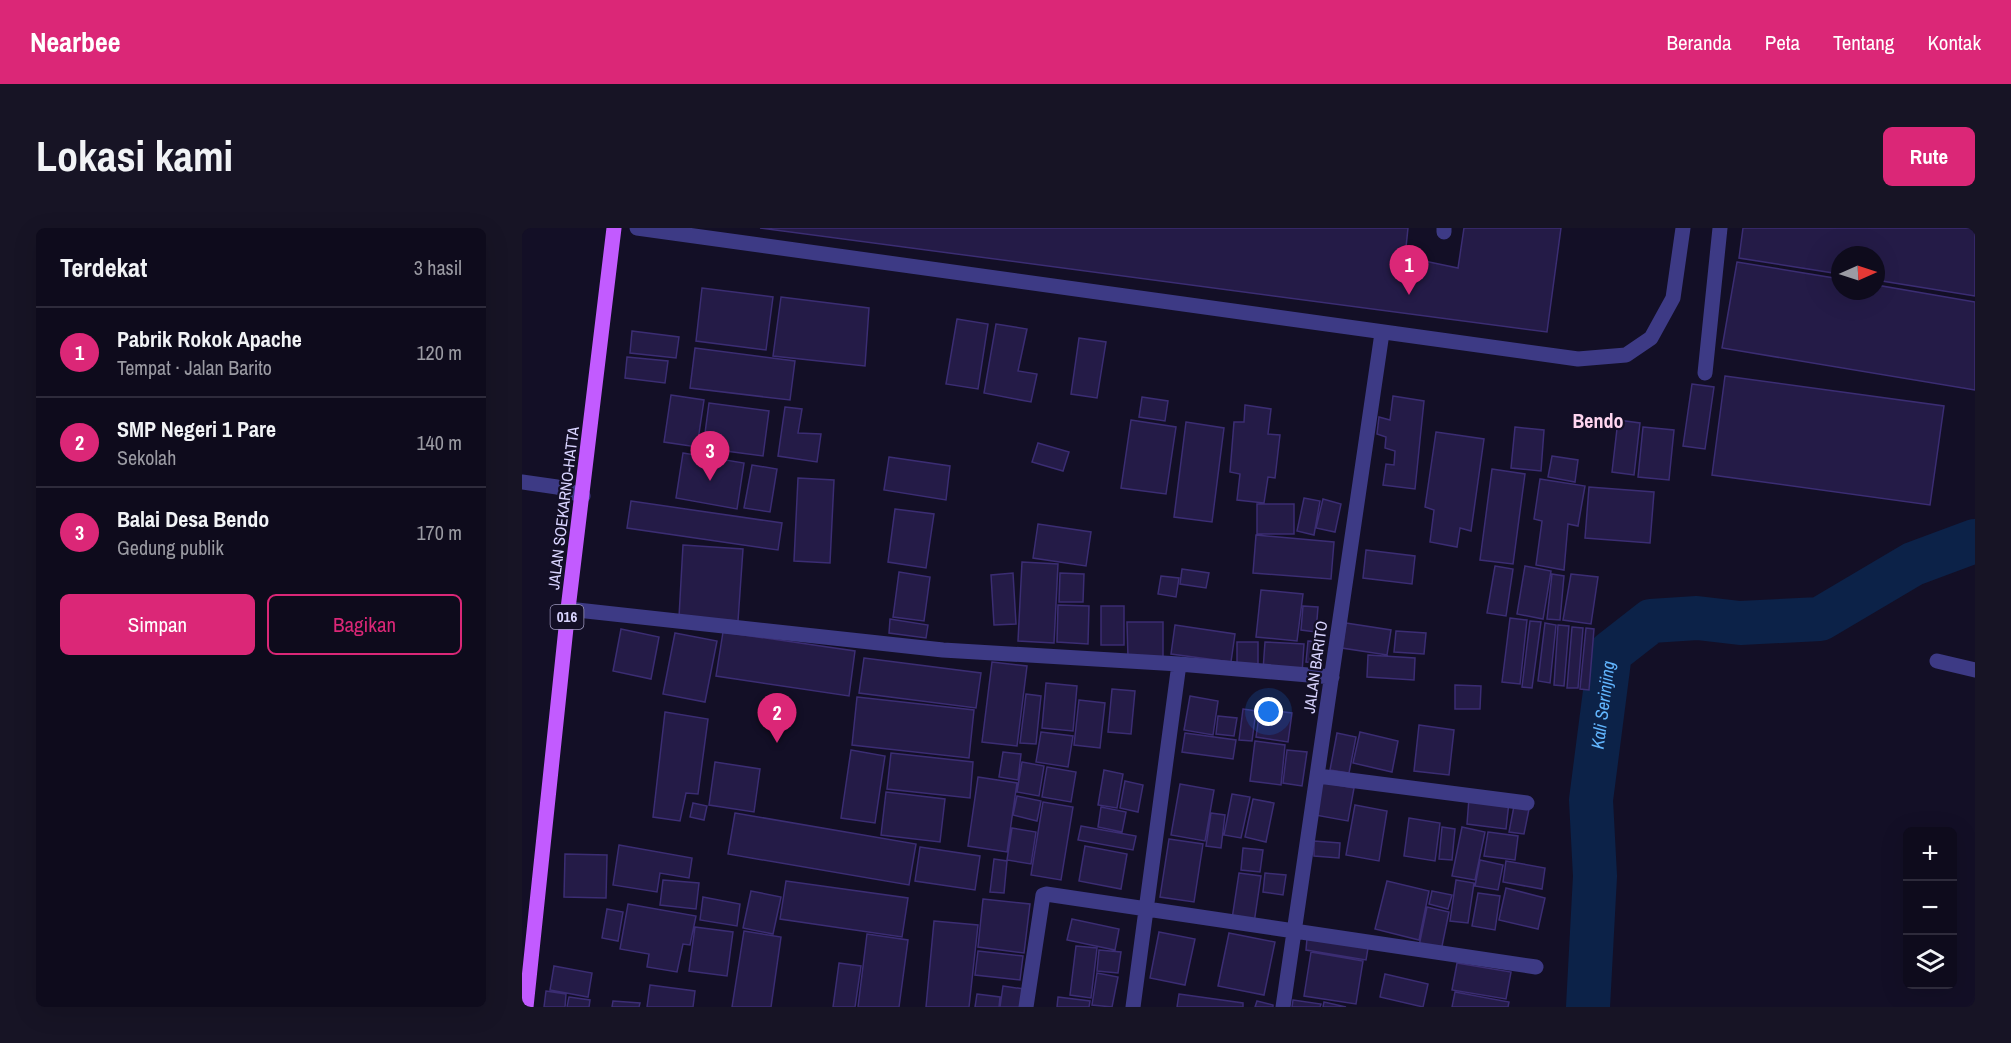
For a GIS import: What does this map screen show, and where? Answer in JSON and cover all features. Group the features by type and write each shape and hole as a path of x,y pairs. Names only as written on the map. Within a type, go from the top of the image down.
{"main road":[{"name":"JALAN SOEKARNO-HATTA","path":"526,1007 568,609 614,228"}],"street":[{"path":"638,228 1578,359 1626,355 1651,338 1673,298 1683,228"},
{"path":"1705,374 1720,228"},
{"name":"JALAN BARITO","path":"1283,1007 1382,333"},
{"path":"522,482 557,487 583,496"},
{"path":"568,609 943,650 1179,664 1332,677"},
{"path":"1937,661 1975,670"},
{"path":"1133,1007 1179,664"},
{"path":"1318,776 1527,803"},
{"path":"1026,1007 1043,895 1046,894 1536,967"}],"building":[{"path":"760,228 1408,228 1405,257 1458,268 1464,228 1561,228 1547,332"},
{"path":"1743,228 1975,228 1975,296 1885,281 1885,246 1831,246 1831,273 1739,258"},
{"path":"1737,262 1831,278 1831,300 1885,300 1885,287 1975,302 1975,390 1722,348"},
{"path":"702,288 773,297 766,350 696,341"},
{"path":"781,297 869,308 865,366 773,356"},
{"path":"957,319 988,324 978,389 946,384"},
{"path":"996,324 1027,329 1018,371 1037,374 1031,402 984,393"},
{"path":"632,331 679,337 676,358 630,353"},
{"path":"1079,338 1106,342 1097,398 1071,394"},
{"path":"695,348 795,361 790,400 690,388"},
{"path":"627,357 668,361 665,383 625,378"},
{"path":"1725,376 1944,406 1930,505 1712,475"},
{"path":"1692,384 1714,387 1705,449 1683,446"},
{"path":"671,395 704,400 697,447 664,442"},
{"path":"1393,396 1424,401 1415,489 1383,485 1386,464 1394,465 1395,451 1385,448 1386,437 1377,434 1379,417 1390,420"},
{"path":"1142,397 1168,401 1165,421 1139,417"},
{"path":"709,403 769,411 763,456 703,448"},
{"path":"1245,405 1271,409 1268,434 1280,435 1275,478 1268,477 1264,503 1237,500 1240,474 1230,472 1234,422 1244,422"},
{"path":"785,407 802,409 798,433 821,434 817,462 778,456"},
{"path":"1131,420 1176,427 1166,494 1121,488"},
{"path":"1618,420 1640,423 1634,475 1612,472"},
{"path":"1186,422 1224,428 1212,522 1174,517"},
{"path":"1515,427 1544,430 1541,471 1511,468"},
{"path":"1643,427 1674,430 1669,480 1638,477"},
{"path":"1436,432 1484,439 1471,531 1460,528 1457,547 1430,542 1434,510 1425,507"},
{"path":"1038,443 1069,452 1063,471 1032,462"},
{"path":"683,453 744,463 737,509 676,498"},
{"path":"1552,456 1578,460 1575,482 1548,477"},
{"path":"889,457 950,466 946,500 884,490"},
{"path":"752,465 777,469 770,512 744,508"},
{"path":"1492,469 1525,474 1513,564 1480,560"},
{"path":"798,478 834,480 830,563 794,561"},
{"path":"1540,479 1585,486 1578,526 1568,524 1564,570 1536,565 1542,521 1534,519"},
{"path":"1589,487 1654,492 1650,543 1585,538"},
{"path":"1304,498 1320,501 1314,535 1297,531"},
{"path":"1323,499 1341,504 1335,532 1316,528"},
{"path":"631,501 782,523 778,550 627,528"},
{"path":"1257,504 1294,504 1294,534 1257,534"},
{"path":"895,509 934,514 926,568 888,562"},
{"path":"1038,524 1091,532 1086,566 1033,558"},
{"path":"1256,535 1334,542 1331,579 1253,573"},
{"path":"683,545 743,549 738,621 679,617"},
{"path":"1366,550 1415,556 1412,584 1363,578"},
{"path":"1022,562 1058,564 1054,643 1018,641"},
{"path":"1495,566 1513,569 1506,616 1487,613"},
{"path":"1525,566 1551,571 1543,619 1517,614"},
{"path":"1182,569 1209,573 1206,588 1180,584"},
{"path":"899,572 930,577 924,621 893,617"},
{"path":"1013,573 1016,624 994,625 991,575"},
{"path":"1060,573 1084,574 1083,602 1059,602"},
{"path":"1552,574 1564,576 1560,620 1547,619"},
{"path":"1571,574 1598,577 1591,624 1563,620"},
{"path":"1161,576 1179,578 1176,597 1158,594"},
{"path":"1261,590 1303,594 1297,641 1256,637"},
{"path":"1058,605 1089,606 1088,644 1057,642"},
{"path":"1101,606 1124,606 1124,645 1101,645"},
{"path":"1303,606 1318,607 1316,632 1301,630"},
{"path":"1510,618 1527,620 1520,684 1502,682"},
{"path":"890,619 928,625 926,638 889,633"},
{"path":"1530,621 1541,622 1532,688 1522,687"},
{"path":"1127,622 1163,622 1163,658 1128,658"},
{"path":"1346,623 1391,630 1387,655 1342,648"},
{"path":"1545,623 1556,625 1550,683 1538,681"},
{"path":"1175,625 1235,634 1231,662 1171,654"},
{"path":"1558,625 1569,626 1564,686 1554,685"},
{"path":"1572,627 1583,628 1578,688 1567,688"},
{"path":"1586,628 1594,629 1589,690 1580,689"},
{"path":"621,629 659,637 651,679 613,671"},
{"path":"1396,631 1426,633 1424,654 1394,652"},
{"path":"723,632 855,651 849,696 716,676"},
{"path":"675,633 717,641 705,702 663,694"},
{"path":"1308,641 1322,642 1321,663 1306,662"},
{"path":"1237,642 1258,642 1258,664 1237,664"},
{"path":"1265,642 1304,644 1302,673 1263,670"},
{"path":"1368,655 1415,658 1414,680 1367,677"},
{"path":"864,658 981,673 976,708 859,693"},
{"path":"992,662 1027,666 1017,746 982,742"},
{"path":"1046,683 1077,686 1073,731 1042,728"},
{"path":"1455,685 1481,686 1480,709 1455,709"},
{"path":"1112,689 1135,691 1131,734 1108,732"},
{"path":"1026,694 1041,696 1036,744 1020,743"},
{"path":"1190,696 1218,701 1213,735 1184,730"},
{"path":"857,697 974,710 969,758 852,745"},
{"path":"1079,700 1105,703 1100,748 1074,745"},
{"path":"1243,709 1256,711 1252,741 1239,740"},
{"path":"1260,709 1292,713 1288,742 1256,737"},
{"path":"665,712 708,719 698,794 686,793 680,821 653,817"},
{"path":"1218,716 1237,718 1234,736 1216,734"},
{"path":"1419,725 1454,730 1449,775 1414,771"},
{"path":"1041,732 1073,736 1068,767 1036,762"},
{"path":"1360,732 1398,741 1392,772 1353,763"},
{"path":"1185,733 1236,740 1233,759 1182,752"},
{"path":"1337,733 1356,737 1349,773 1330,770"},
{"path":"1255,741 1285,745 1281,785 1250,781"},
{"path":"851,750 885,756 875,823 841,818"},
{"path":"1287,750 1307,752 1302,786 1283,783"},
{"path":"1003,752 1021,754 1018,780 999,777"},
{"path":"891,753 973,762 970,798 887,789"},
{"path":"715,762 760,769 754,812 709,805"},
{"path":"1022,762 1044,766 1039,796 1017,792"},
{"path":"1047,767 1076,772 1071,802 1042,797"},
{"path":"1104,770 1123,774 1117,808 1098,805"},
{"path":"978,777 1017,783 1007,852 968,846"},
{"path":"1125,781 1143,785 1138,812 1120,808"},
{"path":"1321,782 1354,788 1348,821 1315,815"},
{"path":"1180,784 1214,790 1205,841 1171,835"},
{"path":"886,792 945,799 940,842 881,835"},
{"path":"1232,794 1250,797 1241,838 1224,835"},
{"path":"1017,796 1041,801 1037,821 1013,815"},
{"path":"1469,798 1509,802 1506,829 1467,824"},
{"path":"1253,799 1274,803 1266,842 1245,837"},
{"path":"1043,802 1073,807 1061,880 1031,875"},
{"path":"693,803 707,806 704,820 690,817"},
{"path":"1355,805 1387,811 1379,861 1346,855"},
{"path":"1514,806 1529,809 1524,834 1509,832"},
{"path":"1101,807 1126,812 1122,832 1098,827"},
{"path":"735,813 916,844 909,885 728,854"},
{"path":"1211,813 1225,815 1221,848 1206,846"},
{"path":"1409,818 1440,823 1435,861 1404,856"},
{"path":"1081,826 1136,836 1133,850 1078,840"},
{"path":"1442,827 1455,829 1452,860 1439,859"},
{"path":"1462,827 1485,832 1475,880 1452,876"},
{"path":"1012,828 1036,832 1031,864 1007,860"},
{"path":"1488,832 1518,836 1515,860 1484,856"},
{"path":"1169,839 1203,844 1194,902 1160,897"},
{"path":"1314,841 1340,843 1339,858 1314,856"},
{"path":"619,845 692,858 689,878 660,873 657,892 613,885"},
{"path":"1085,846 1127,854 1121,889 1079,881"},
{"path":"920,847 980,856 975,890 915,881"},
{"path":"1243,848 1263,850 1260,872 1241,870"},
{"path":"565,854 607,855 606,898 564,897"},
{"path":"994,859 1007,861 1004,893 990,892"},
{"path":"1480,860 1503,865 1498,890 1475,886"},
{"path":"1506,861 1545,868 1542,889 1503,882"},
{"path":"1239,873 1261,876 1254,923 1232,919"},
{"path":"1265,873 1286,875 1283,895 1263,892"},
{"path":"663,880 699,883 696,909 660,905"},
{"path":"1456,880 1474,883 1468,923 1450,921"},
{"path":"786,881 908,898 902,937 780,919"},
{"path":"1387,881 1429,891 1419,940 1375,929"},
{"path":"1506,888 1545,898 1538,929 1499,920"},
{"path":"751,891 781,897 773,934 743,928"},
{"path":"1432,891 1452,895 1448,909 1429,904"},
{"path":"1478,893 1500,896 1495,930 1472,926"},
{"path":"703,897 740,904 737,926 700,920"},
{"path":"983,899 1030,904 1024,953 978,947"},
{"path":"628,904 696,916 690,945 683,944 677,972 647,967 649,954 620,949"},
{"path":"1427,907 1449,912 1441,951 1419,946"},
{"path":"607,909 623,912 618,941 602,938"},
{"path":"1072,919 1119,929 1115,950 1067,940"},
{"path":"934,921 978,925 969,1007 926,1007"},
{"path":"695,927 733,932 727,976 689,971"},
{"path":"744,931 781,937 771,1007 732,1007"},
{"path":"1159,932 1195,939 1185,985 1150,978"},
{"path":"1229,933 1275,942 1264,995 1218,986"},
{"path":"867,934 908,940 899,1007 858,1007"},
{"path":"1307,938 1368,948 1366,960 1306,950"},
{"path":"1076,946 1097,948 1091,998 1070,995"},
{"path":"1099,950 1121,952 1118,973 1097,971"},
{"path":"978,951 1023,956 1020,980 975,975"},
{"path":"1311,952 1363,961 1356,1004 1304,996"},
{"path":"839,963 861,966 855,1007 833,1007"},
{"path":"1457,963 1511,972 1506,999 1452,990"},
{"path":"554,966 592,973 588,997 550,990"},
{"path":"1097,973 1118,977 1112,1007 1092,1005"},
{"path":"1385,974 1428,984 1423,1007 1380,997"},
{"path":"650,985 695,991 693,1007 647,1007"},
{"path":"1003,986 1024,989 1022,1007 1000,1007"},
{"path":"546,991 566,994 565,1007 544,1007"},
{"path":"1455,992 1509,1002 1508,1007 1452,1007"},
{"path":"977,994 1000,997 999,1007 975,1007"},
{"path":"1179,994 1243,1003 1243,1007 1177,1007"},
{"path":"569,997 590,1000 589,1007 567,1007"},
{"path":"1058,997 1090,1001 1089,1007 1057,1007"},
{"path":"1293,1000 1321,1004 1320,1007 1292,1007"},
{"path":"613,1001 640,1003 639,1007 612,1007"},
{"path":"1257,1001 1273,1005 1273,1007 1255,1007"},
{"path":"1324,1002 1346,1007 1323,1007"}],"waterway":[{"name":"Kali Serinjing","path":"1588,1007 1595,876 1591,800 1610,653 1651,621 1697,618 1740,623 1820,619 1913,564 1975,541"}],"place":[{"name":"Pabrik Rokok Apache","path":"1409,295"},
{"name":"Balai Desa Bendo","path":"710,481"},
{"name":"SMP Negeri 1 Pare","path":"777,743"}],"district":[{"name":"Bendo","path":"1598,421"}]}
